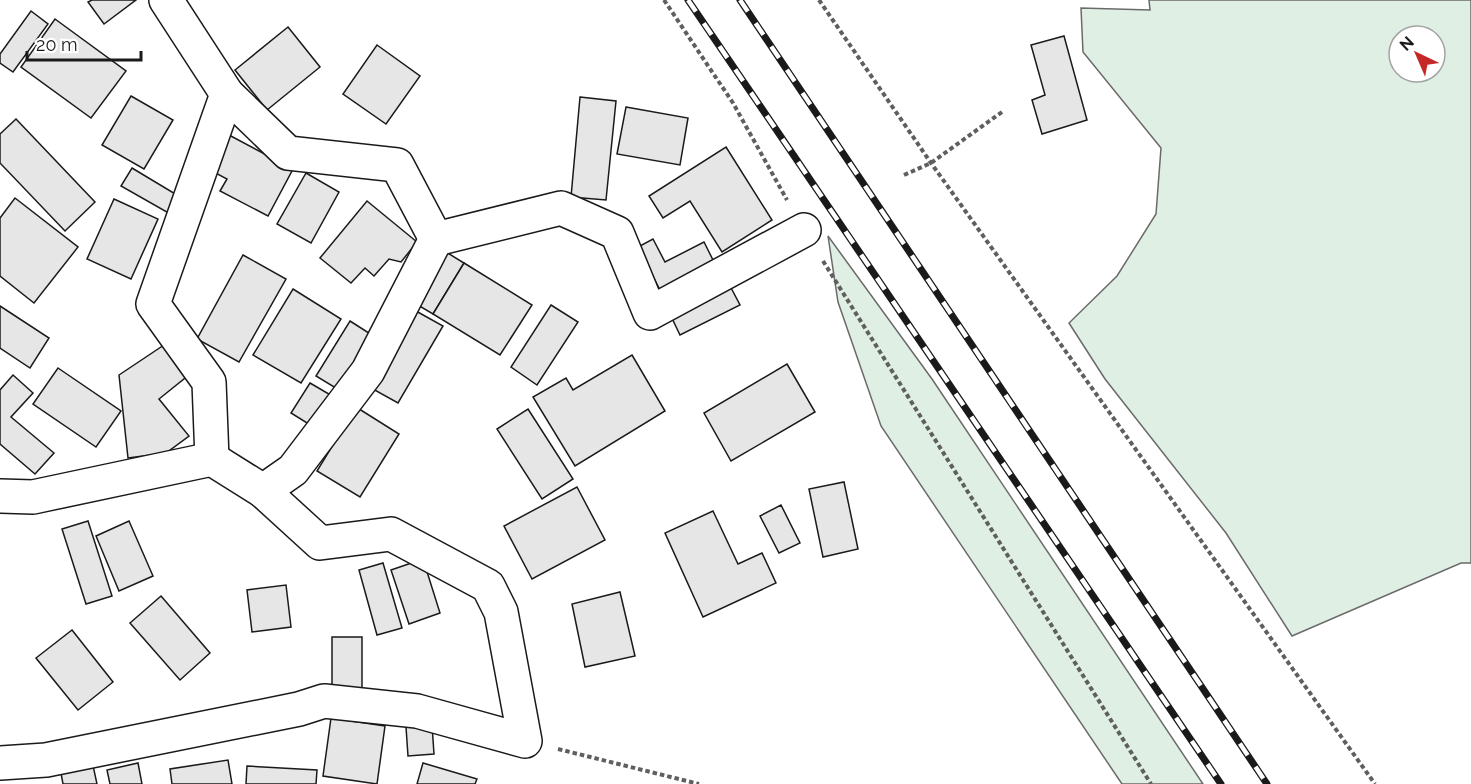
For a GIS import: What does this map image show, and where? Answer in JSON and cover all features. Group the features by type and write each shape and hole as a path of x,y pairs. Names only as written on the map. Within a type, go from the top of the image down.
{"street":[{"path":"166,0 227,94 288,153 396,165 436,239"},
{"path":"212,459 209,382 153,304 227,94"},
{"path":"263,491 293,470 368,371 436,239 561,208 617,233 650,313 804,230"},
{"path":"0,496 33,497 212,459 263,491 320,543 391,534 488,586 501,612 525,741 417,711 324,701 299,709 46,760 0,763"}],"path":[{"path":"664,0 733,103 804,230 1151,784"},
{"path":"819,0 931,163 1375,784"},
{"path":"904,175 931,163 1002,112"},
{"path":"525,741 699,784"}],"green space":[{"path":"1149,0 1471,0 1471,563 1461,563 1292,636 1226,533 1105,379 1069,323 1117,276 1156,214 1161,148 1083,52 1081,8 1150,10"},
{"path":"828,236 932,379 1203,784 1122,784 881,426 838,302"}],"building":[{"path":"92,0 136,0 104,24 88,2"},
{"path":"31,11 48,24 13,72 0,63 0,54"},
{"path":"55,19 126,71 91,118 21,67"},
{"path":"288,27 320,67 267,110 235,70"},
{"path":"1064,36 1087,120 1042,134 1032,100 1045,95 1031,45"},
{"path":"377,45 420,76 386,124 343,94"},
{"path":"131,96 173,120 144,169 102,145"},
{"path":"580,97 616,101 606,200 571,197"},
{"path":"626,107 688,118 680,165 617,154"},
{"path":"16,119 95,202 65,231 0,163 0,134"},
{"path":"229,135 293,169 268,216 220,191 227,179 210,170"},
{"path":"726,147 772,220 722,252 690,201 663,218 649,196"},
{"path":"132,168 182,198 172,215 121,186"},
{"path":"306,173 339,192 311,243 277,224"},
{"path":"15,198 78,247 34,303 0,276 0,218"},
{"path":"114,199 158,219 131,279 87,259"},
{"path":"367,201 417,242 401,262 389,259 374,276 365,268 351,283 320,258"},
{"path":"653,239 665,262 704,242 715,264 661,292 638,247"},
{"path":"446,252 464,263 433,314 416,304"},
{"path":"243,255 286,279 239,362 197,339"},
{"path":"464,263 532,305 500,355 433,314"},
{"path":"729,284 740,305 680,335 670,314"},
{"path":"293,289 341,319 301,383 253,355"},
{"path":"551,305 578,322 537,385 511,367"},
{"path":"0,306 49,338 30,368 0,348"},
{"path":"416,311 443,326 398,403 371,388"},
{"path":"350,321 372,335 339,390 316,376"},
{"path":"170,341 190,374 159,399 189,436 166,453 128,458 119,375"},
{"path":"632,355 665,411 575,466 533,397 566,378 573,390"},
{"path":"787,364 815,412 731,461 704,413"},
{"path":"58,368 121,411 96,447 33,404"},
{"path":"13,375 33,393 11,417 54,453 35,474 0,444 0,390"},
{"path":"310,383 334,397 315,428 291,413"},
{"path":"356,407 399,434 360,497 317,471"},
{"path":"528,409 573,479 542,499 497,429"},
{"path":"844,482 858,549 823,557 809,489"},
{"path":"577,487 605,540 532,579 504,526"},
{"path":"781,505 800,543 779,553 760,516"},
{"path":"713,511 738,564 762,553 776,583 703,617 665,533"},
{"path":"88,521 112,596 86,604 62,529"},
{"path":"129,521 153,576 119,591 96,536"},
{"path":"423,559 440,613 409,624 391,570"},
{"path":"383,563 402,628 377,635 359,570"},
{"path":"286,585 291,627 252,632 247,590"},
{"path":"620,592 635,656 585,667 572,604"},
{"path":"161,596 210,653 180,680 130,623"},
{"path":"72,630 113,682 78,710 36,658"},
{"path":"332,637 362,637 362,692 332,692"},
{"path":"331,718 385,726 377,784 323,776"},
{"path":"432,725 434,754 408,756 406,727"},
{"path":"228,760 232,784 172,784 170,769"},
{"path":"92,761 97,784 63,784 60,768"},
{"path":"138,763 142,784 110,784 107,770"},
{"path":"423,763 477,779 475,784 417,784"},
{"path":"247,766 317,770 316,784 246,784"}],"railway":[{"path":"688,0 1221,784"},
{"path":"740,0 1267,784"}]}
